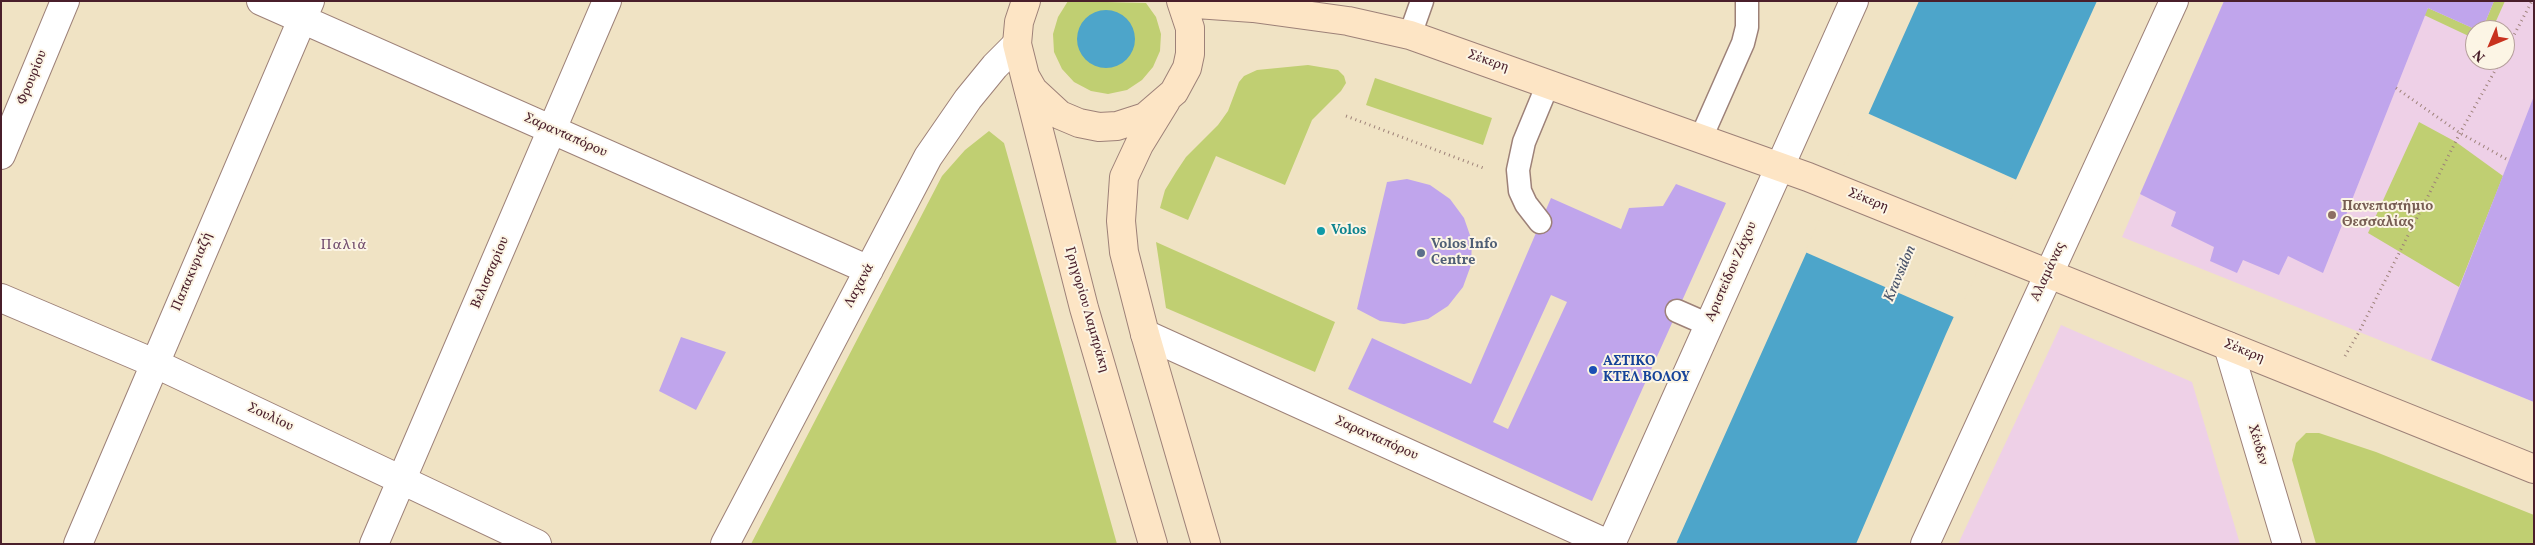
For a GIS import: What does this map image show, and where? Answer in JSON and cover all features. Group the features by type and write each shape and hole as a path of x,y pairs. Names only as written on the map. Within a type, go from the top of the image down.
{"main road":[{"name":"Σέκερη","path":"1182,2 1253,8 1348,21 1410,35 1808,177 2534,469"},
{"path":"1182,2 1190,28 1190,54 1182,79 1166,101 1131,161 1122,189 1121,221 1124,252 1144,334 1206,544"},
{"name":"Γρηγορίου Λαμπράκη","path":"1017,17 1025,76 1084,308 1152,544"},
{"path":"1025,76 1033,90 1052,110 1069,119 1089,126 1128,124 1145,117 1166,101"}],"street":[{"name":"Φρουρίου","path":"1,155 65,1"},
{"name":"Σαρανταπόρου","path":"261,1 306,10 552,130 869,270"},
{"name":"Βελισσαρίου","path":"374,544 607,1"},
{"name":"Αριστείδου Ζάχου","path":"1609,544 1854,1"},
{"name":"Αλαμάνας","path":"1925,544 2036,269 2174,1"},
{"name":"Παπακυριαζή","path":"78,544 306,10"},
{"name":"Λαχανά","path":"725,544 928,156 968,99 995,66 1017,17"},
{"name":"Σουλίου","path":"1,298 154,363 537,544"},
{"name":"Σαρανταπόρου","path":"1144,334 1609,544"},
{"name":"Χέυδεν","path":"2228,346 2286,544"}],"lane":[{"path":"1410,35 1422,1"},
{"path":"1702,138 1743,43 1748,27 1747,1"},
{"path":"1540,222 1526,204 1518,181 1519,159 1548,84"},
{"path":"1677,311 1709,325"}],"path":[{"path":"2515,33 2532,1"},
{"path":"2340,363 2359,332 2460,132 2494,70"},
{"path":"2396,88 2460,132 2508,160"},
{"path":"1346,116 1518,181"}],"shaded area":[{"name":"Πανεπιστήμιο Θεσσαλίας","path":"2224,1 2534,1 2534,402 2122,237"},
{"path":"2061,325 2192,382 2240,544 1958,544"}],"green space":[{"path":"1068,1 1146,3 1156,17 1161,34 1160,51 1153,67 1142,80 1127,90 1108,94 1091,91 1074,82 1062,69 1054,52 1053,34 1058,17"},
{"path":"2494,1 2505,1 2496,20 2486,20"},
{"path":"2428,8 2465,25 2465,34 2424,15"},
{"path":"1308,65 1338,70 1344,76 1346,83 1341,91 1312,120 1285,185 1216,156 1188,220 1160,208 1165,190 1176,172 1186,157 1218,125 1228,111 1239,82 1244,76 1257,70"},
{"path":"1375,78 1492,118 1483,145 1366,105"},
{"path":"2419,122 2456,142 2503,176 2459,287 2368,233"},
{"path":"989,131 1004,143 1117,544 751,544 942,176 965,150"},
{"path":"1156,242 1335,322 1315,372 1166,308"},
{"path":"2306,433 2319,433 2376,452 2534,515 2534,544 2316,544 2292,460 2296,443"}],"water":[{"name":"Kravsidon","path":"1919,1 2097,1 1946,334 1856,544 1676,544"},
{"path":"1100,10 1112,10 1127,18 1135,33 1135,45 1127,60 1112,68 1100,68 1085,60 1077,45 1077,33 1085,18"}],"pier":[{"path":"1867,113 2019,181 1956,318 1805,252"}],"building":[{"path":"2224,1 2494,1 2486,20 2465,20 2465,25 2428,8 2323,273 2288,256 2279,275 2243,260 2237,273 2210,261 2214,247 2171,226 2176,212 2140,194"},
{"path":"2534,96 2534,402 2431,360"},
{"name":"Volos Info Centre","path":"1407,179 1430,185 1450,199 1464,218 1472,241 1471,265 1463,287 1448,306 1428,319 1404,324 1380,321 1357,309 1387,182"},
{"name":"ΑΣΤΙΚΟ ΚΤΕΛ ΒΟΛΟΥ","path":"1676,184 1726,203 1592,501 1348,389 1372,338 1471,384 1551,198 1621,229 1629,208 1663,206","holes":["1551,295 1567,302 1508,429 1493,422"]},
{"path":"681,337 726,352 696,410 659,391"}],"place":[{"name":"Πανεπιστήμιο Θεσσαλίας","path":"2332,215"},
{"name":"Volos","path":"1321,231"},
{"name":"Volos Info Centre","path":"1421,253"},
{"name":"ΑΣΤΙΚΟ ΚΤΕΛ ΒΟΛΟΥ","path":"1593,370"}],"district":[{"name":"Παλιά","path":"344,246"}]}
